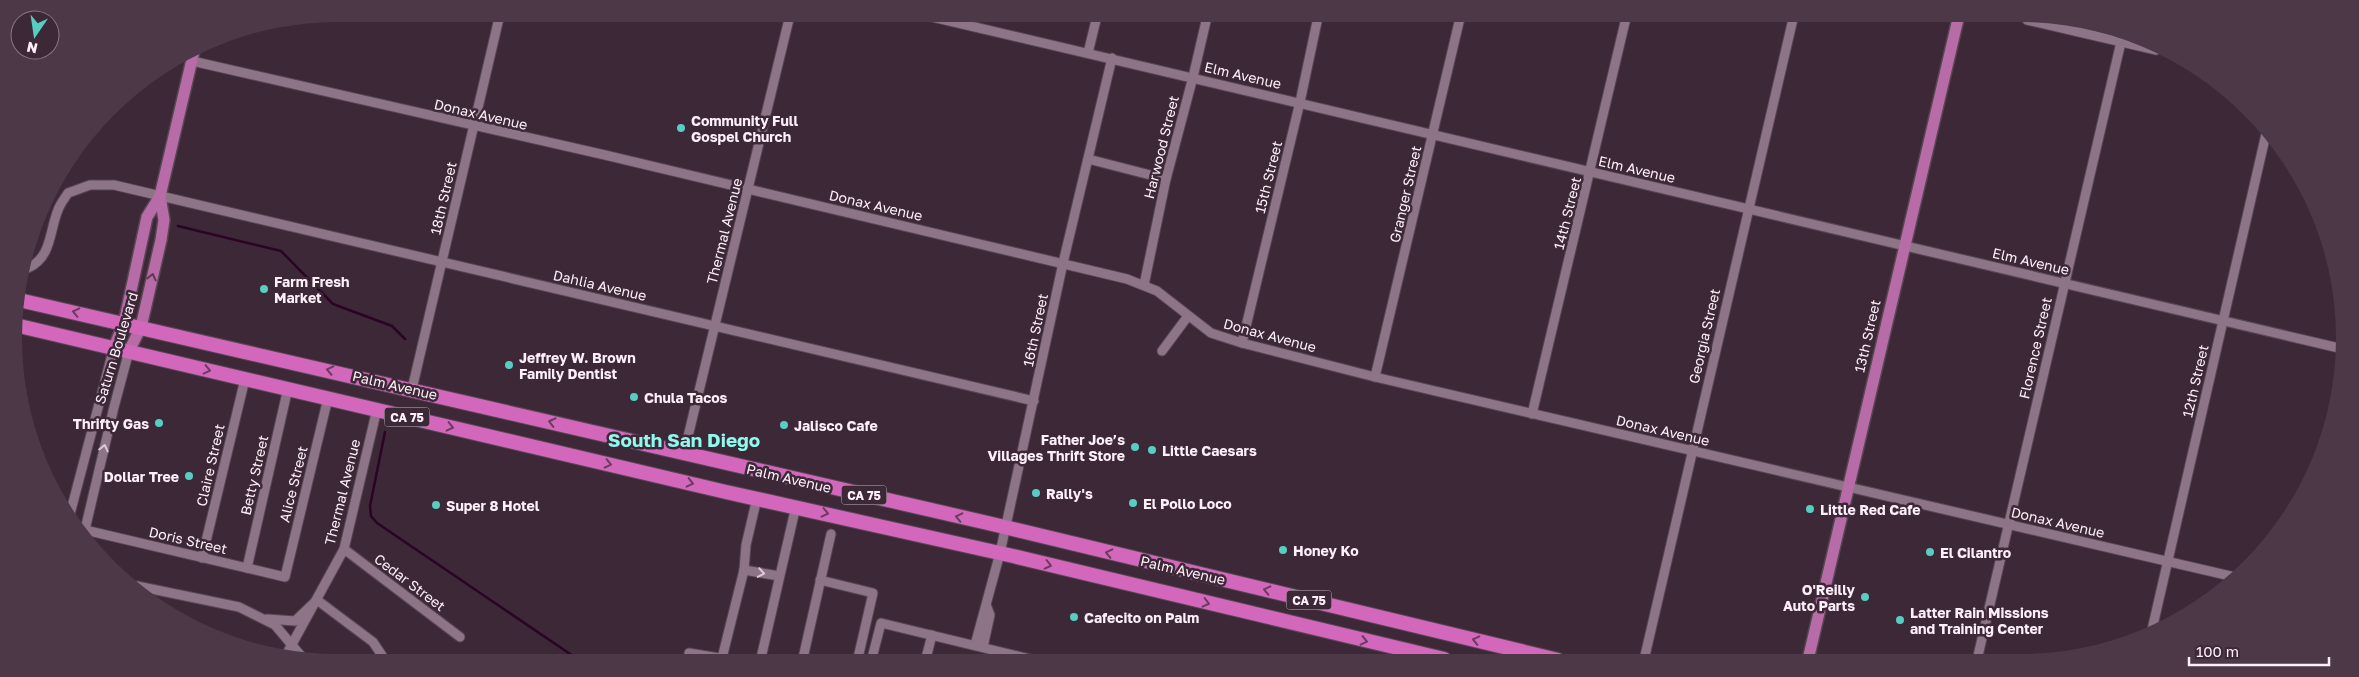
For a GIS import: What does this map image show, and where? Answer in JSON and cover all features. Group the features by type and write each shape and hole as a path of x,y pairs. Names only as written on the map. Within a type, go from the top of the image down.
{"highway":[{"name":"Palm Avenue","path":"25,301 412,389 1533,654"},
{"name":"Palm Avenue","path":"23,327 1000,553 1423,654"}],"main road":[{"name":"13th Street","path":"1809,654 1847,486 1958,22"},
{"name":"Saturn Boulevard","path":"114,347 124,323 147,217 160,196 192,58"},
{"name":"Saturn Boulevard","path":"130,351 141,327 164,220 160,196"}],"street":[{"name":"18th Street","path":"412,389 498,22"},
{"name":"Thermal Avenue","path":"684,454 788,22"},
{"name":"Elm Avenue","path":"954,22 2336,347"},
{"path":"1088,53 1096,22"},
{"name":"Harwood Street","path":"1144,285 1166,179 1206,22"},
{"name":"15th Street","path":"1242,343 1300,102 1317,22"},
{"name":"Granger Street","path":"1375,377 1459,22"},
{"name":"14th Street","path":"1532,414 1625,22"},
{"name":"Georgia Street","path":"1645,654 1792,22"},
{"path":"2040,23 2139,46"},
{"name":"Florence Street","path":"1978,654 2121,42"},
{"name":"Donax Avenue","path":"196,57 474,126 1063,263 1144,285 1157,292 1211,333 1242,343 1375,377 2229,576"},
{"name":"16th Street","path":"983,654 983,614 987,607 1006,528 1063,263 1112,58"},
{"name":"12th Street","path":"2153,625 2265,139"},
{"path":"1088,159 1166,179"},
{"name":"Dahlia Avenue","path":"31,266 40,260 48,248 58,210 68,193 90,185 114,185 1034,401"},
{"path":"1162,351 1188,316"},
{"name":"Saturn Boulevard","path":"72,507 114,347"},
{"name":"Saturn Boulevard","path":"86,528 116,399 130,351"},
{"name":"Claire Street","path":"202,558 245,379"},
{"name":"Betty Street","path":"247,568 288,388"},
{"name":"Alice Street","path":"285,577 328,398"},
{"name":"Thermal Avenue","path":"290,651 344,549 377,410"},
{"path":"721,654 744,570 746,545 757,498"},
{"path":"763,654 796,506"},
{"path":"804,654 831,534"},
{"name":"Doris Street","path":"92,536 285,577"},
{"name":"Cedar Street","path":"344,549 460,637"},
{"path":"744,570 779,576"},
{"path":"820,580 872,593 859,654"},
{"path":"144,587 239,607 275,625 298,652"},
{"path":"261,618 295,621 317,600 373,642 381,654"},
{"path":"873,654 881,623 1013,654"},
{"path":"927,654 932,635"},
{"path":"690,653 696,654"}],"waterway":[{"path":"178,226 281,251 333,304 392,326 405,339"},
{"path":"385,432 370,506 371,516 377,523 570,654"}],"place":[{"name":"Community Full Gospel Church","path":"681,128"},
{"name":"Farm Fresh Market","path":"264,289"},
{"name":"Jeffrey W. Brown Family Dentist","path":"509,365"},
{"name":"Chula Tacos","path":"634,397"},
{"name":"Thrifty Gas","path":"159,423"},
{"name":"Jalisco Cafe","path":"784,425"},
{"name":"Father Joe’s Villages Thrift Store","path":"1135,447"},
{"name":"Little Caesars","path":"1152,450"},
{"name":"Dollar Tree","path":"189,476"},
{"name":"Rally's","path":"1036,493"},
{"name":"El Pollo Loco","path":"1133,503"},
{"name":"Super 8 Hotel","path":"436,505"},
{"name":"Little Red Cafe","path":"1810,509"},
{"name":"Honey Ko","path":"1283,550"},
{"name":"El Cilantro","path":"1930,552"},
{"name":"O'Reilly Auto Parts","path":"1865,597"},
{"name":"Cafecito on Palm","path":"1074,617"},
{"name":"Latter Rain Missions and Training Center","path":"1900,620"}],"district":[{"name":"South San Diego","path":"684,439"}]}
